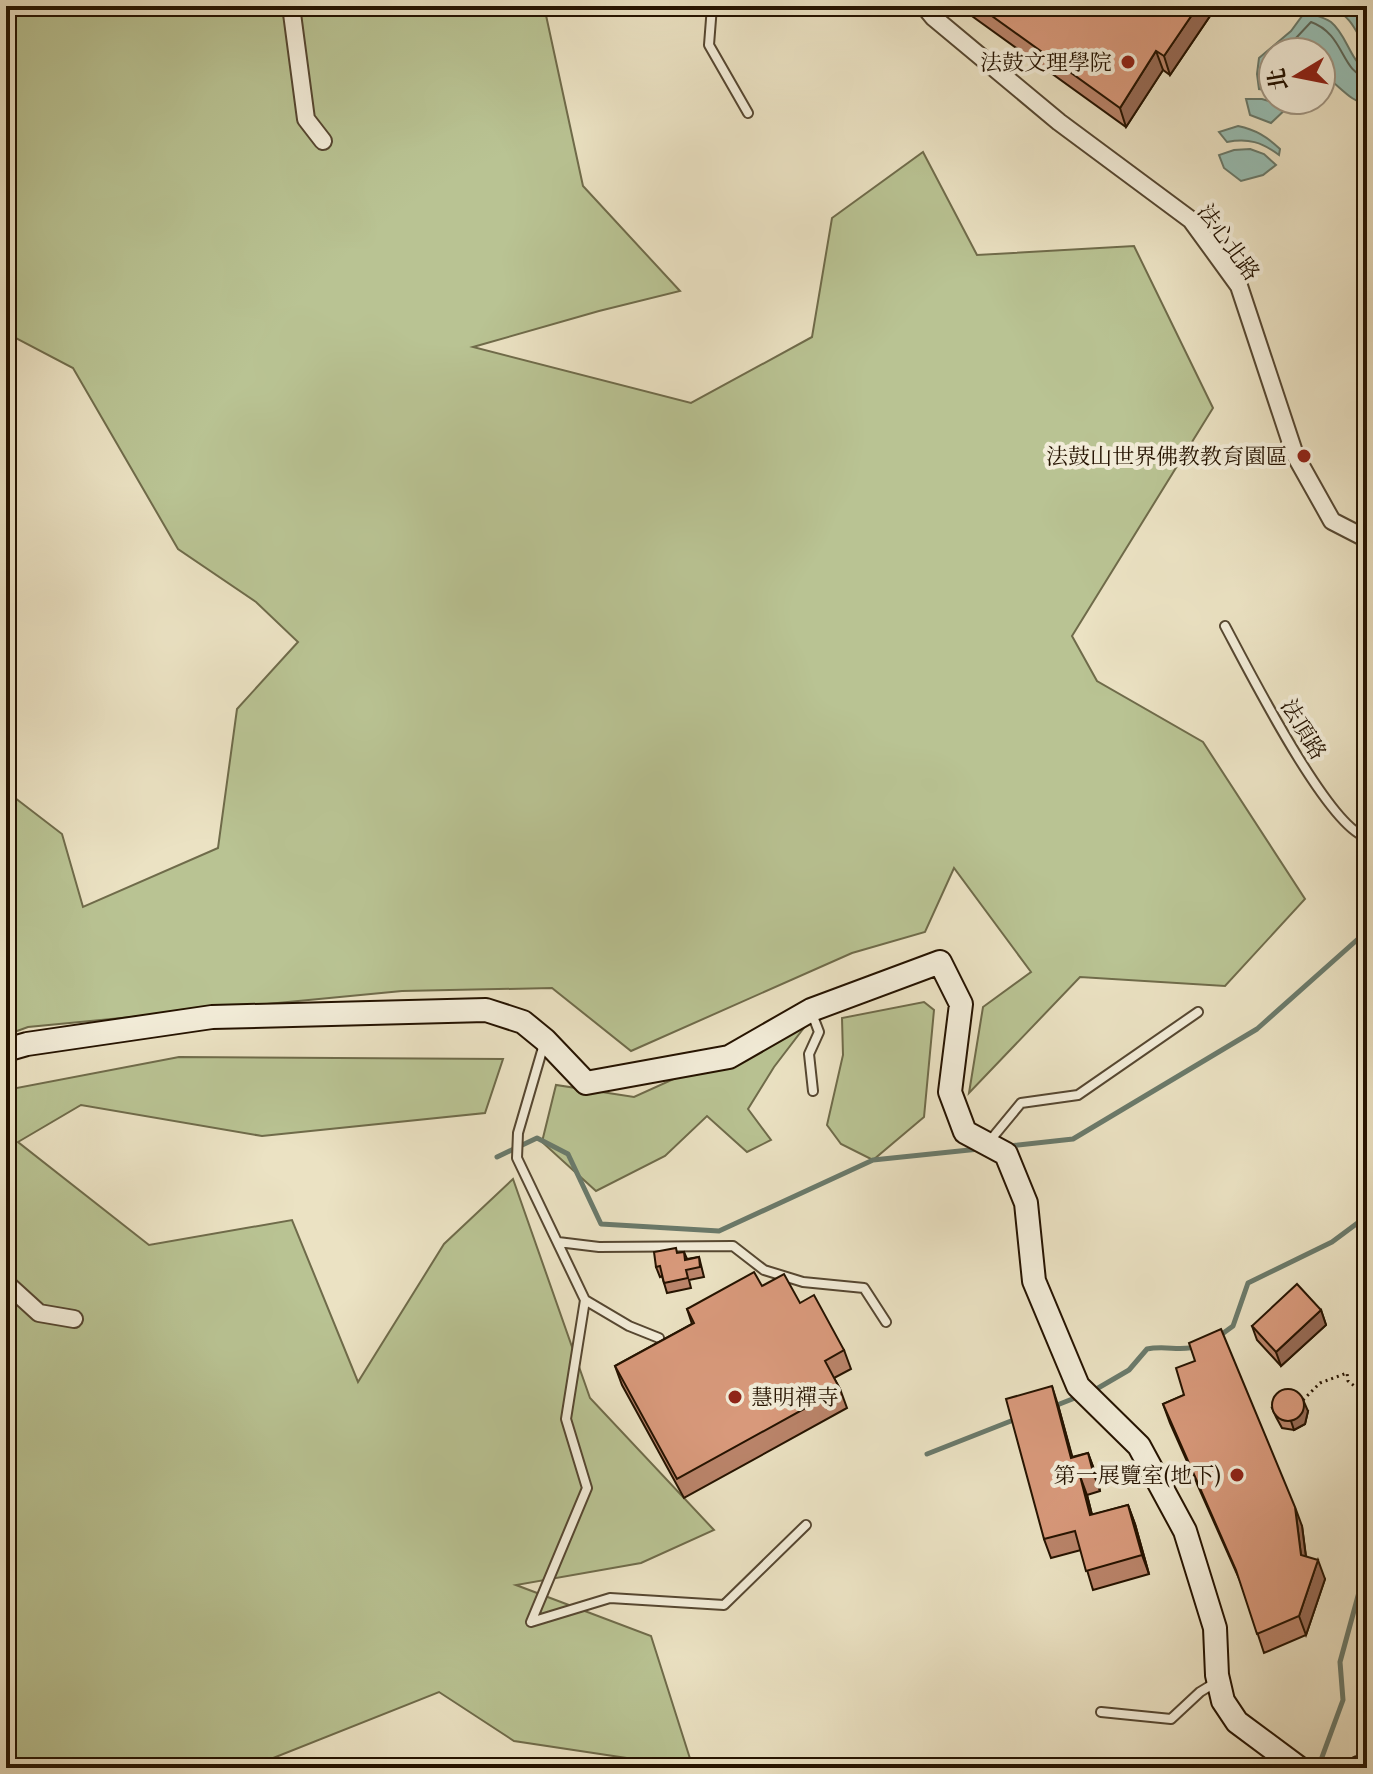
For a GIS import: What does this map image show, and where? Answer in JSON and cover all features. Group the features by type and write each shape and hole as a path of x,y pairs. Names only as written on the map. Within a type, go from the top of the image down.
{"street":[{"path":"291,6 306,119 323,141"},
{"name":"法心北路","path":"924,6 933,17 1059,122 1191,220 1239,286 1295,455 1332,521 1367,539"},
{"path":"6,1050 27,1044 212,1017 486,1010 523,1022 586,1083 729,1057 811,1010 940,962 961,1004 950,1092 965,1132 1006,1154 1026,1203 1034,1281 1078,1386 1139,1446 1185,1531 1215,1628 1218,1681 1223,1701 1237,1722 1299,1768"},
{"path":"6,1283 39,1313 74,1319"},
{"path":"1359,1768 1367,1767"}],"lane":[{"path":"712,6 709,45 748,113"},
{"name":"法頂路","path":"1225,626 1285,736 1333,808 1359,835 1367,837"},
{"path":"811,1010 819,1032 809,1054 813,1091"},
{"path":"988,1144 1021,1103 1078,1095 1198,1012"},
{"path":"545,1040 518,1133 517,1158 585,1300 566,1419 587,1488 531,1622 610,1598 724,1605 806,1525"},
{"path":"558,1242 599,1247 733,1246 764,1270 803,1282 864,1288 886,1322"},
{"path":"585,1300 629,1326 659,1338"},
{"path":"1101,1712 1171,1719 1200,1692 1218,1681"}],"path":[{"path":"1303,1400 1320,1383 1347,1373 1348,1381 1367,1396"},
{"path":"1367,1423 1363,1435 1362,1465 1367,1479"}],"green space":[{"path":"6,6 544,6 583,186 680,291 473,347 691,403 812,337 832,218 923,152 977,255 1134,246 1213,408 1072,636 1097,681 1203,742 1305,899 1225,986 1080,977 969,1093 983,1007 1031,972 954,868 925,932 852,953 631,1051 552,988 402,991 28,1027 6,1035 6,791 62,834 83,907 218,848 237,709 298,642 256,602 178,549 73,368 6,333"},
{"path":"924,1002 934,1010 924,1117 873,1160 841,1144 827,1125 843,1055 842,1018"},
{"path":"813,1016 774,1067 748,1109 771,1140 747,1152 707,1116 665,1156 596,1191 542,1142 556,1085 634,1097"},
{"path":"179,1057 503,1059 485,1113 262,1136 81,1105 18,1142 149,1245 292,1220 358,1382 444,1244 513,1179 590,1398 714,1530 641,1563 516,1585 651,1636 693,1768 514,1741 439,1692 248,1768 6,1768 6,1090"}],"water":[{"path":"1331,6 1367,6 1367,50 1349,21"},
{"path":"1305,12 1331,22 1367,71 1367,105 1337,86 1337,36 1285,36"},
{"path":"1246,99 1257,99 1257,116 1278,116 1271,123 1250,115"},
{"path":"1238,126 1265,137 1280,149 1279,155 1254,142 1227,142 1219,132"},
{"path":"1250,149 1264,154 1276,165 1263,175 1241,181 1224,168 1219,155"}],"building":[{"path":"978,6 1198,6 1164,56 1156,51 1120,108"},
{"path":"676,1248 677,1253 684,1252 685,1260 699,1257 700,1267 686,1270 688,1278 664,1283 660,1266 656,1267 654,1252"},
{"name":"慧明禪寺","path":"754,1272 762,1286 784,1274 800,1303 814,1295 844,1350 825,1361 840,1389 677,1479 615,1366 694,1323 687,1309"},
{"path":"1297,1284 1321,1310 1276,1352 1252,1326"},
{"name":"第一展覽室(地下)","path":"1221,1329 1295,1507 1301,1555 1318,1560 1299,1616 1257,1634 1236,1570 1163,1404 1184,1395 1176,1368 1195,1361 1189,1343"},
{"path":"1052,1386 1071,1458 1088,1453 1093,1472 1080,1476 1090,1515 1128,1505 1142,1555 1086,1571 1075,1531 1044,1539 1006,1399"},
{"path":"1288,1389 1299,1394 1304,1405 1299,1416 1288,1421 1277,1416 1272,1405 1277,1394"}],"waterway":[{"path":"1009,1146 1073,1139 1257,1029 1367,931"},
{"path":"497,1157 537,1138 568,1154 601,1224 719,1231 873,1160 979,1149"},
{"path":"1218,1337 1233,1326 1248,1283 1332,1242 1367,1216"},
{"path":"1093,1391 1129,1370 1147,1349 1198,1346"},
{"path":"1052,1407 1080,1396"},
{"path":"927,1454 1016,1419"},
{"path":"1318,1768 1343,1700 1340,1662 1361,1585 1367,1549"}],"place":[{"name":"法鼓文理學院","path":"1128,62"},
{"name":"法鼓山世界佛教教育園區","path":"1304,456"},
{"name":"慧明禪寺","path":"735,1397"},
{"name":"第一展覽室(地下)","path":"1237,1475"}]}
